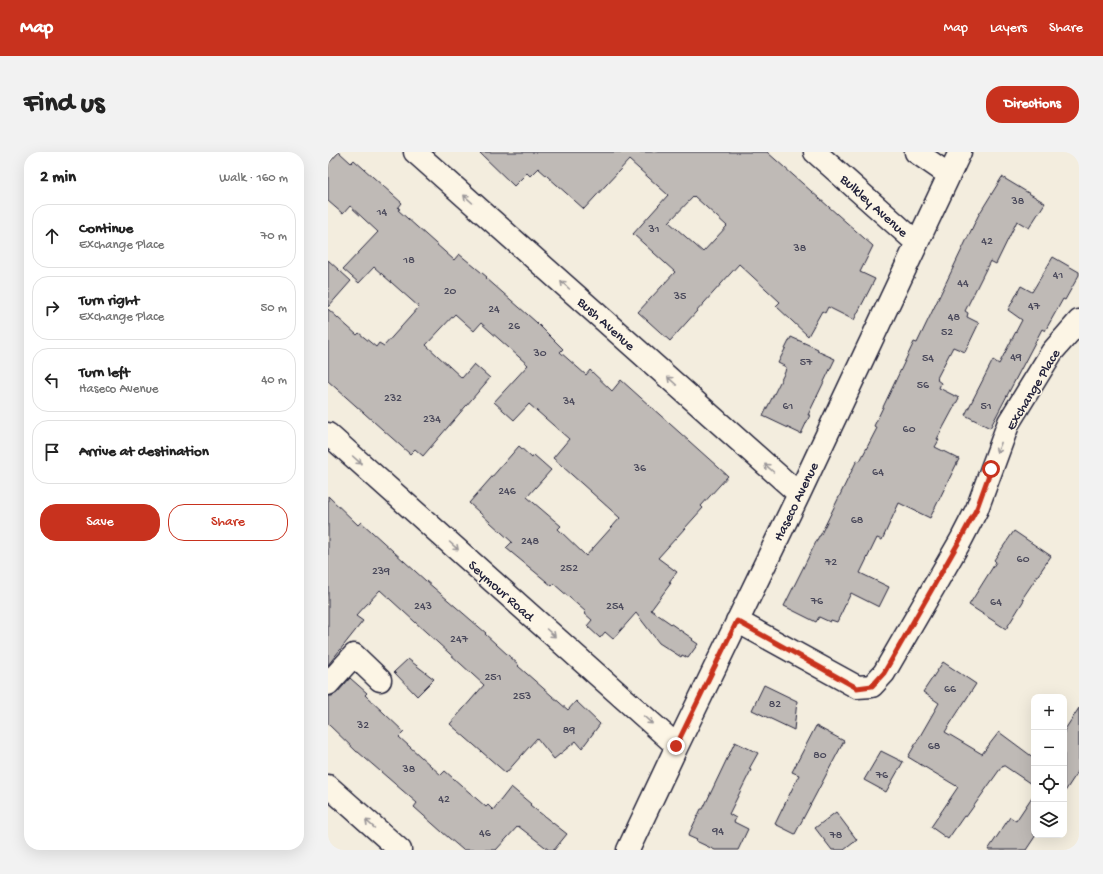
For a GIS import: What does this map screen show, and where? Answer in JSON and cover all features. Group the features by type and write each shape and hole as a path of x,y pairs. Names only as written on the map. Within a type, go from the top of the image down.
{"street":[{"name":"Bush Avenue","path":"416,152 799,494"},
{"name":"Bulkley Avenue","path":"815,152 917,243"},
{"path":"916,152 949,175"},
{"name":"Haseco Avenue","path":"628,850 676,746 799,494 960,152"},
{"name":"Exchange Place","path":"737,621 857,688 872,686 884,673 977,508 1009,422 1052,352 1079,321"},
{"name":"Seymour Road","path":"328,434 676,746"},
{"path":"328,684 354,655 380,680"},
{"path":"328,786 400,850"}],"building":[{"path":"339,152 351,163 354,160 402,203 398,208 400,209 398,210 454,260 459,254 487,277 486,278 536,322 563,349 560,352 586,375 590,370 612,391 621,380 728,476 701,506 703,508 658,558 677,572 669,582 671,583 651,610 698,644 688,658 682,655 681,657 659,643 636,613 613,639 605,632 600,638 587,626 592,620 584,613 586,612 554,584 552,586 506,548 512,542 469,503 519,446 532,458 534,455 551,470 527,497 561,526 558,529 586,556 620,518 553,458 569,439 529,404 514,420 494,402 528,365 481,323 474,331 455,314 426,345 462,378 474,364 490,378 423,456 415,449 410,454 328,381 328,309 357,335 359,333 376,347 379,343 384,346 419,307 374,267 359,283 343,269 378,232 350,206 343,214 328,201 328,164"},
{"path":"479,152 767,152 873,246 860,272 875,279 854,320 828,307 825,313 822,311 808,336 776,306 780,302 739,264 670,341 638,312 675,272 633,234 668,195 629,160 584,209 538,168 530,176 527,173 514,186","holes":["694,196 727,226 703,252 669,222"]},
{"path":"1002,177 1045,203 1029,228 1017,221 996,264 990,261 965,311 968,313 967,317 979,323 965,352 953,347 937,378 937,380 941,383 939,388 959,398 937,439 939,440 935,447 959,459 930,518 899,503 882,540 877,538 860,573 889,587 879,607 851,593 837,622 831,620 830,622 819,617 816,622 784,606 857,460 860,461 877,428 874,426 914,342 917,343 978,216"},
{"path":"1053,257 1079,272 1079,275 1065,300 1063,299 1045,331 1042,329 990,428 965,415 993,360 999,364 1022,320 1008,310 1021,286 1032,292"},
{"path":"328,260 351,281 328,307"},
{"path":"791,337 818,349 817,351 835,359 808,415 810,415 801,434 763,416 785,372 786,367 778,363"},
{"path":"328,496 358,525 361,522 486,633 485,634 519,665 518,666 568,710 576,701 600,724 582,748 576,741 554,759 537,738 506,773 450,724 484,685 380,590 356,616 363,621 328,665"},
{"path":"1014,531 1051,556 1022,599 1024,600 1006,629 969,605 996,562 994,560"},
{"path":"408,659 434,679 417,696 394,672"},
{"path":"943,662 976,684 945,732 982,754 999,732 1031,756 1031,784 1003,765 966,817 964,816 948,839 931,827 958,787 908,757 939,703 923,692"},
{"path":"350,678 367,693 365,695 404,732 399,737 441,775 445,771 486,807 488,805 493,810 511,787 531,804 530,805 567,834 554,850 549,850 518,826 496,850 463,850 414,807 417,803 357,752 328,724 328,696 332,696 337,693"},
{"path":"764,685 797,701 794,730 752,710"},
{"path":"1079,708 1079,770 1067,788 1067,730 1067,726"},
{"path":"816,726 844,741 795,834 775,824 799,775 792,772"},
{"path":"735,742 758,753 749,769 751,770 729,814 736,818 734,822 748,829 738,850 715,850 688,836 701,809 703,809"},
{"path":"881,751 903,762 886,792 864,780"},
{"path":"1031,798 1031,838 1034,838 1026,850 988,850 1010,817 1016,821"},
{"path":"836,812 857,840 844,850 832,850 815,828"}],"route":[{"path":"676,746 737,621 857,688 872,686 884,673 960,540 977,508 991,469"}]}
